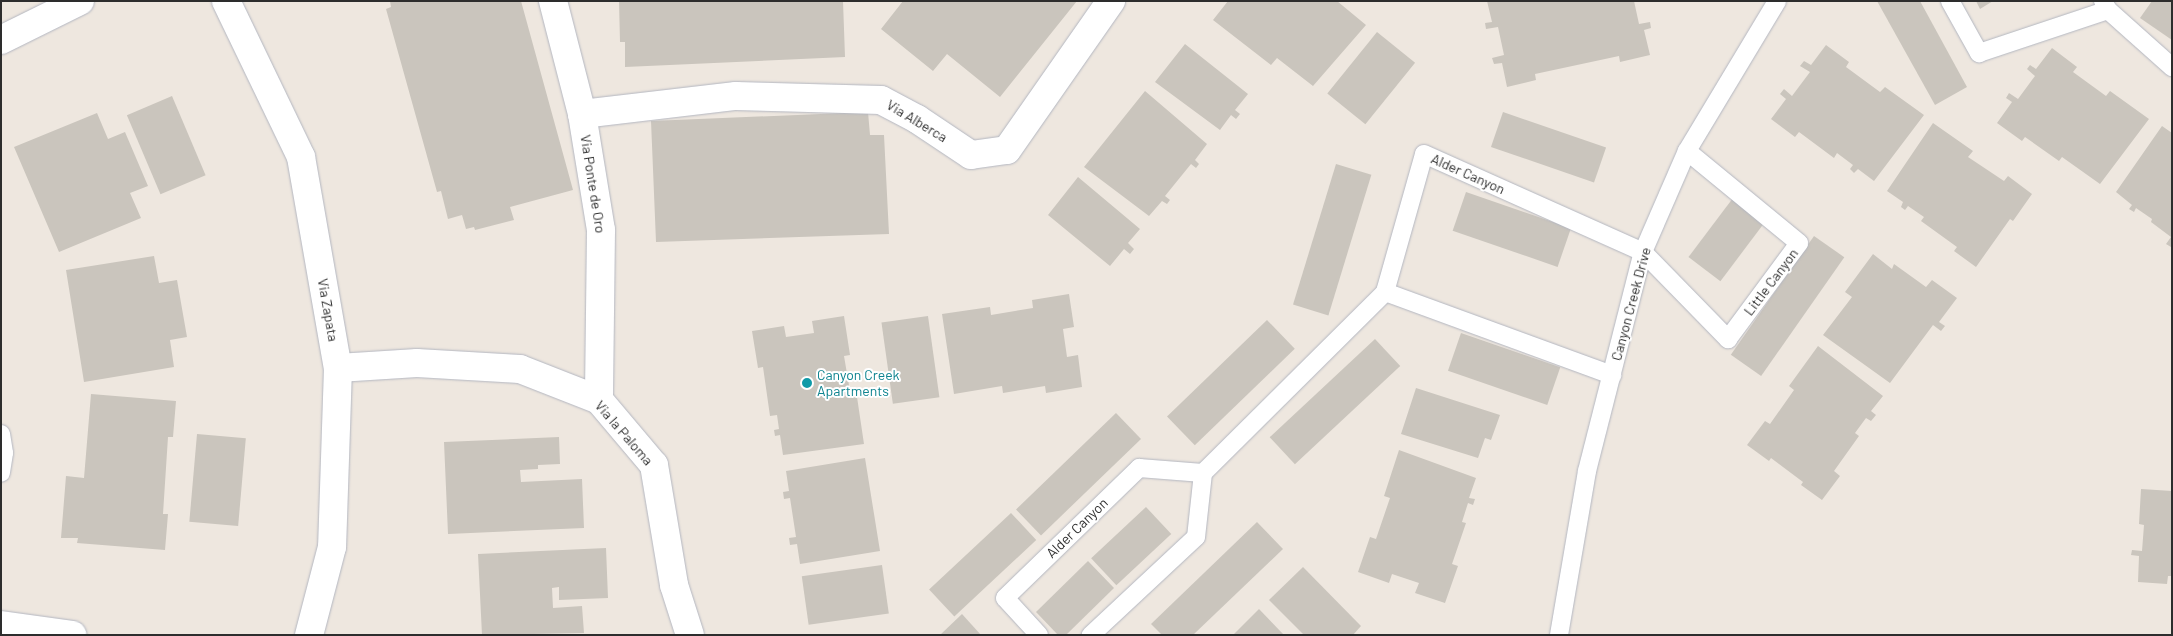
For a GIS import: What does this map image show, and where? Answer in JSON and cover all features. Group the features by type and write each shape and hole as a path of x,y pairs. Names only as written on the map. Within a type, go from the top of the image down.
{"street":[{"path":"1,40 80,1"},
{"name":"Via Zapata","path":"226,1 301,157 338,368 332,547 309,635"},
{"name":"Via Ponte de Oro","path":"552,1 582,114 601,230 599,400"},
{"name":"Via Alberca","path":"582,114 736,96 881,100 917,119 971,155 1007,150 1111,1"},
{"name":"Via la Paloma","path":"338,368 417,364 520,369 599,400 654,465 674,585 689,634"},
{"path":"1,625 72,635"}],"lane":[{"name":"Canyon Creek Drive","path":"1558,635 1587,471 1643,252 1687,151 1777,1"},
{"path":"1950,1 1979,53 2106,6 2172,67"},
{"name":"Little Canyon","path":"1643,252 1728,339 1799,243 1687,151"},
{"name":"Alder Canyon","path":"1039,635 1005,598 1139,468 1204,473 1385,292 1424,154 1643,252"},
{"path":"1385,292 1612,375"},
{"path":"1,434 4,454 1,473"},
{"path":"1091,635 1196,537 1204,473"}],"building":[{"path":"390,1 521,1 573,190 510,207 514,220 475,230 474,227 466,229 462,215 448,219 441,191 437,192 386,9 391,7"},
{"path":"619,1 843,1 845,57 625,67 625,42 620,42"},
{"path":"903,1 1077,1 1000,97 947,54 933,71 881,29"},
{"path":"1228,1 1337,1 1366,25 1313,86 1277,58 1271,65 1213,20"},
{"path":"1487,1 1634,1 1639,24 1650,22 1651,28 1644,30 1650,55 1620,62 1619,56 1535,74 1536,80 1507,87 1502,63 1494,64 1492,58 1504,55 1498,27 1486,29 1485,23 1492,22"},
{"path":"1877,1 1920,1 1967,87 1935,105"},
{"path":"1976,1 1993,1 1980,9"},
{"path":"2152,1 2172,1 2172,40 2140,18"},
{"path":"1377,32 1415,63 1365,124 1327,93"},
{"path":"1185,44 1248,94 1235,110 1240,114 1236,119 1231,115 1220,130 1155,82"},
{"path":"1826,45 1849,62 1846,67 1880,92 1885,87 1924,115 1874,181 1858,169 1854,173 1850,169 1853,165 1837,153 1834,158 1799,132 1795,137 1771,119 1786,99 1780,94 1784,89 1792,96 1810,72 1800,66 1804,61 1811,65"},
{"path":"2052,48 2077,67 2073,72 2106,96 2110,91 2149,119 2100,184 2062,157 2059,161 2025,137 2022,141 1997,123 2012,102 2006,98 2009,93 2018,99 2035,76 2027,69 2030,65 2036,69"},
{"path":"1145,91 1207,144 1195,160 1199,164 1196,168 1191,164 1165,196 1170,200 1167,204 1162,201 1149,216 1084,167"},
{"path":"172,96 206,175 160,194 127,115"},
{"path":"868,112 870,135 884,135 889,234 656,242 651,121"},
{"path":"1503,112 1606,147 1594,182 1491,147"},
{"path":"97,113 108,139 125,132 148,186 130,193 141,218 59,252 14,147"},
{"path":"1933,123 1973,151 1968,157 2004,181 2008,176 2032,194 2013,221 2010,219 1976,267 1954,251 1957,247 1921,221 1924,217 1908,206 1905,210 1901,207 1903,202 1887,191"},
{"path":"2162,126 2172,133 2171,247 2166,244 2171,237 2151,222 2152,219 2136,208 2134,212 2129,209 2132,205 2116,192"},
{"path":"1336,164 1371,175 1328,315 1293,305"},
{"path":"1078,177 1140,229 1128,243 1134,249 1130,254 1124,249 1110,266 1048,215"},
{"path":"1466,192 1571,228 1558,267 1453,231"},
{"path":"1733,198 1765,222 1720,281 1688,257"},
{"path":"1814,236 1844,257 1761,376 1731,355"},
{"path":"1873,254 1892,269 1894,264 1926,287 1932,280 1957,298 1939,322 1945,326 1941,331 1933,325 1890,383 1823,335 1852,297 1845,292"},
{"path":"154,256 159,283 177,280 187,337 170,340 174,367 84,382 66,270"},
{"path":"1069,294 1074,327 1063,329 1067,357 1078,355 1082,387 1046,393 1045,386 1003,393 1002,386 954,394 942,314 990,307 991,315 1033,308 1032,300"},
{"name":"Canyon Creek Apartments","path":"844,316 850,355 844,356 851,397 857,397 864,444 783,455 780,435 775,436 774,430 779,429 777,415 770,416 763,367 758,368 752,331 784,326 786,337 814,333 812,321"},
{"name":"Canyon Creek Apartments","path":"928,316 939,397 893,404 881,323"},
{"path":"1267,320 1295,349 1195,445 1167,417"},
{"path":"1461,333 1560,367 1547,405 1448,371"},
{"path":"1375,339 1400,366 1295,464 1270,437"},
{"path":"1818,346 1883,396 1871,411 1876,415 1871,421 1866,418 1855,433 1859,436 1834,471 1840,476 1822,500 1801,485 1803,482 1771,458 1769,461 1747,445 1765,421 1770,424 1794,390 1789,386"},
{"path":"1416,388 1500,415 1491,440 1485,438 1478,458 1401,434"},
{"path":"91,394 176,401 173,437 168,437 163,514 168,514 165,550 77,543 78,538 61,538 66,476 84,478"},
{"path":"1116,413 1141,439 1041,535 1016,510"},
{"path":"197,434 246,438 238,526 189,522"},
{"path":"559,437 560,464 538,465 538,469 520,470 521,482 582,479 584,528 448,534 444,442"},
{"path":"1399,450 1476,478 1469,498 1475,499 1473,505 1468,503 1462,522 1466,523 1452,564 1458,566 1445,603 1415,593 1419,583 1392,574 1389,583 1358,572 1370,537 1376,539 1390,498 1384,496"},
{"path":"865,458 880,551 800,564 797,544 790,545 789,538 796,537 790,498 784,499 783,492 789,491 786,471"},
{"path":"2141,489 2172,491 2172,576 2168,576 2167,584 2138,582 2139,556 2131,555 2132,550 2142,551 2144,525 2139,524"},
{"path":"1146,507 1171,534 1116,585 1091,558"},
{"path":"1011,513 1036,540 954,616 929,589"},
{"path":"1257,522 1283,549 1193,635 1162,635 1151,624"},
{"path":"606,548 608,598 559,600 559,587 552,588 553,608 582,606 584,633 482,635 478,554"},
{"path":"1088,561 1114,588 1066,635 1058,635 1036,612"},
{"path":"882,565 889,614 809,625 802,576"},
{"path":"1303,567 1361,626 1353,635 1304,635 1269,600"},
{"path":"1259,609 1284,635 1233,635"},
{"path":"962,614 981,635 940,635"}],"place":[{"name":"Canyon Creek Apartments","path":"807,383"}]}
